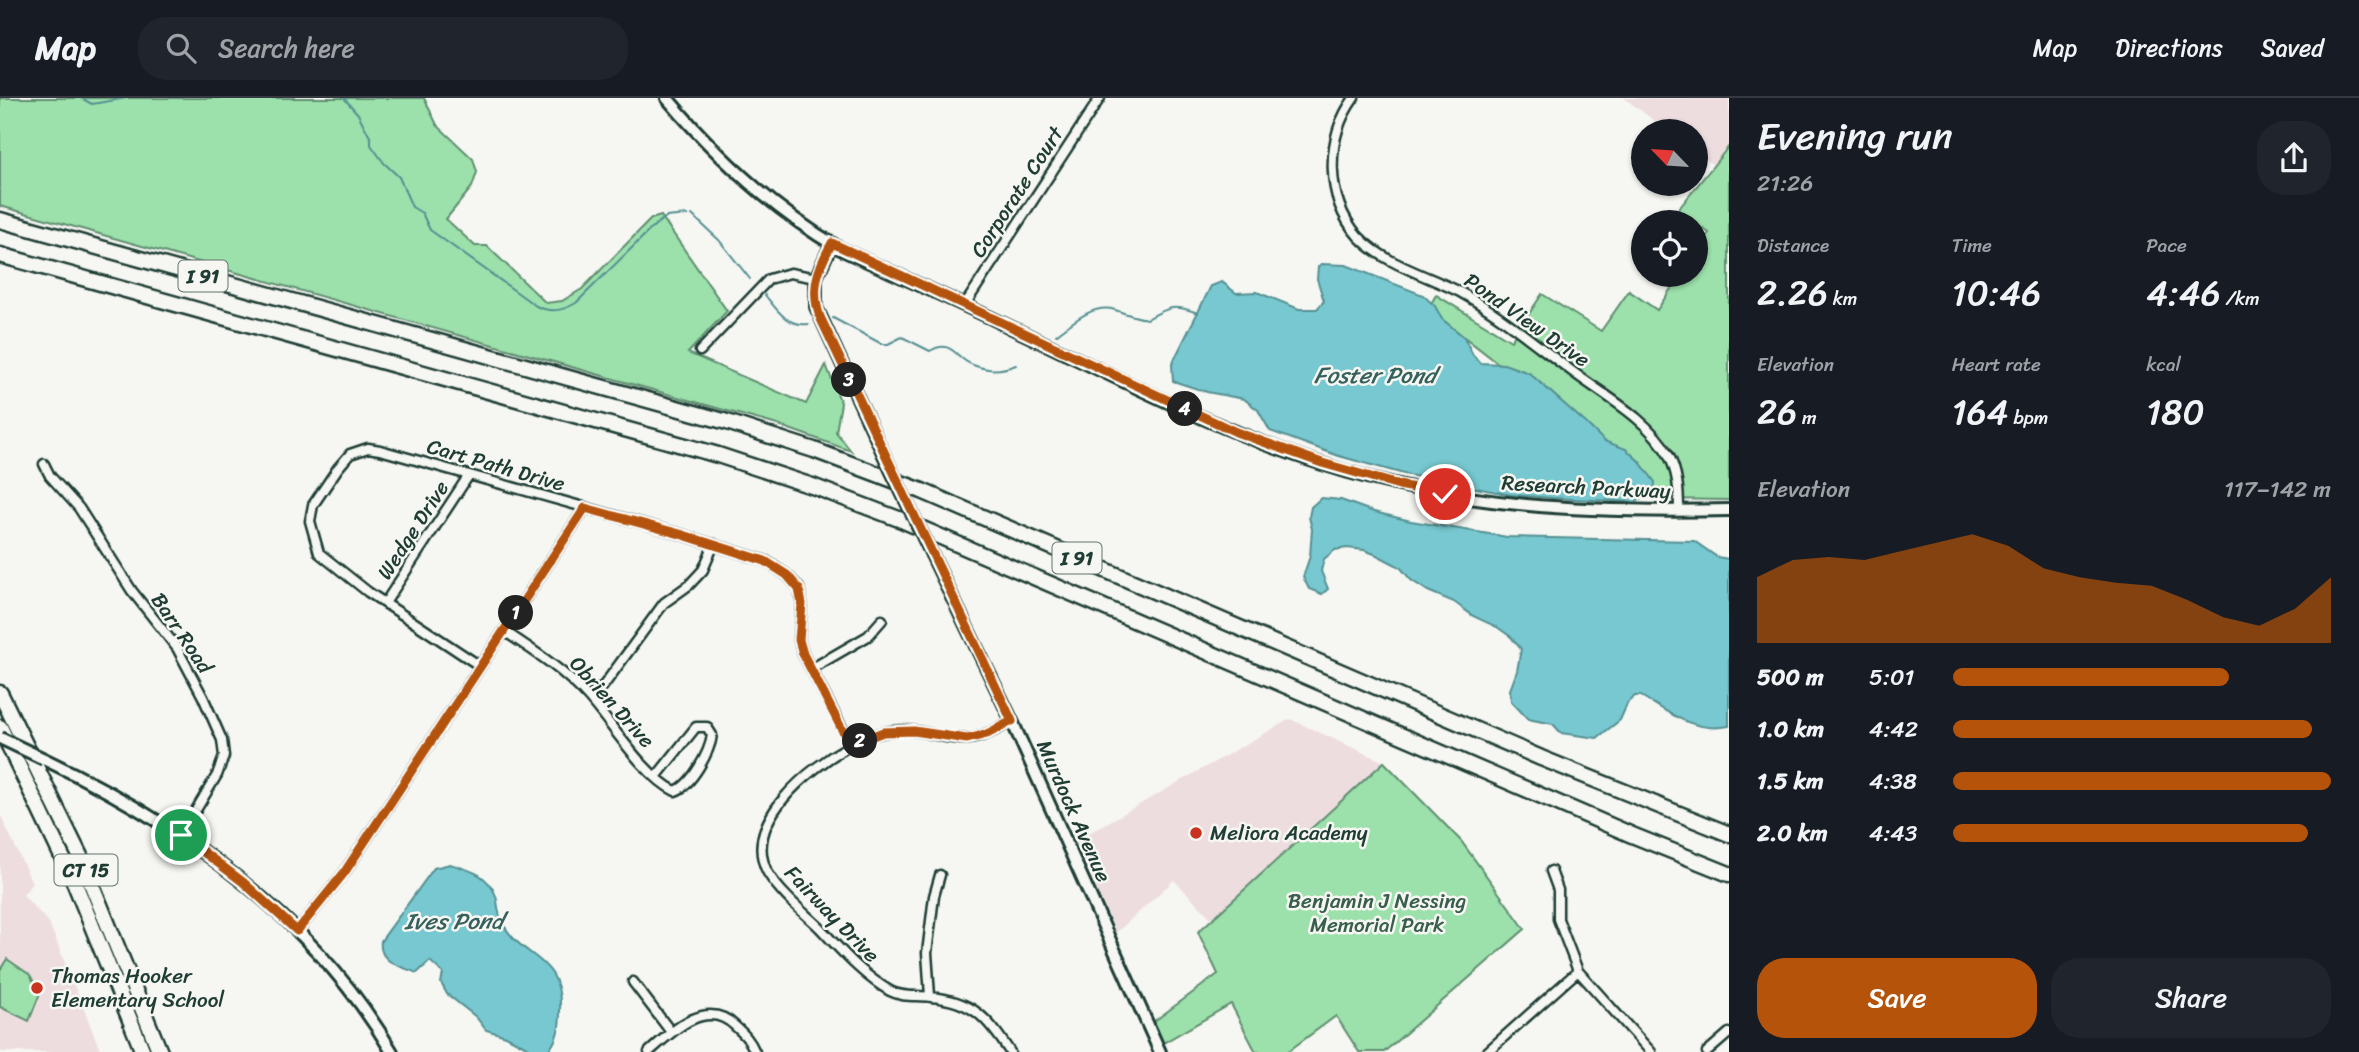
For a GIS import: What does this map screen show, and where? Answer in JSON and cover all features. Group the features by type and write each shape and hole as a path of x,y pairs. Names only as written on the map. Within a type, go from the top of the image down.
{"highway":[{"name":"I 91","path":"0,219 727,422 827,455 922,491 1541,758 1729,834"},
{"name":"I 91","path":"0,255 718,456 815,487 925,530 1729,874"},
{"name":"CT 15","path":"0,693 66,826 160,1052"},
{"name":"CT 15","path":"0,727 75,884 143,1052"}],"main road":[{"name":"Research Parkway","path":"667,98 731,168 774,204 832,243 1236,432 1360,475 1424,490 1511,504 1591,511 1729,510"},
{"name":"Murdock Avenue","path":"832,243 816,278 815,302 820,317 1012,721 1160,1052"},
{"path":"0,738 112,793 181,835 243,882 297,931 347,987 391,1052"}],"street":[{"name":"Corporate Court","path":"964,306 1100,98"},
{"name":"Pond View Drive","path":"1354,98 1338,129 1333,148 1332,169 1335,190 1344,216 1358,235 1383,255 1480,304 1636,419 1653,434 1668,454 1678,483 1679,511"},
{"path":"699,351 769,279 790,272 816,278"},
{"name":"Cart Path Drive","path":"480,666 385,603 319,553 310,521 313,505 350,454 368,448 714,544 765,561 787,575 799,589 802,604 799,640 803,654 850,745"},
{"name":"Barr Road","path":"44,464 50,476 79,508 132,591 177,648 222,740 224,756 218,775 181,835"},
{"name":"Wedge Drive","path":"385,603 469,475"},
{"path":"297,931 344,873 585,508"},
{"path":"589,697 604,685 664,603 689,585 703,570 714,544"},
{"path":"811,669 868,636 882,620"},
{"name":"Obrien Drive","path":"504,631 551,662 589,697 613,729 656,777 675,792 684,788 710,747 712,734 707,727 696,727 688,734 656,777"},
{"name":"Fairway Drive","path":"1010,1052 990,1022 967,1006 930,996 911,997 894,993 871,979 785,894 768,872 763,854 764,835 771,816 785,796 814,768 850,745 883,732 914,731 967,739 987,734 1012,721"},
{"path":"1551,871 1558,890 1558,919 1578,971 1651,1052"},
{"path":"930,996 926,953 934,896 940,875"},
{"path":"1487,1052 1578,971"},
{"path":"633,982 671,1032"},
{"path":"649,1052 671,1032 695,1018 715,1013 729,1020 751,1041 755,1052"},
{"path":"1707,1052 1729,1033"}],"shaded area":[{"path":"1624,98 1729,98 1729,146 1713,165 1708,161 1708,119 1652,119"},
{"name":"Meliora Academy","path":"1290,719 1384,762 1212,919 1174,880 1116,933 1075,841"},
{"name":"Thomas Hooker Elementary School","path":"0,814 32,883 23,895 49,923 101,1052 0,1052"}],"green space":[{"path":"0,98 424,98 437,125 473,159 477,172 472,187 446,219 475,246 487,246 546,303 562,301 582,289 651,219 661,216 727,311 688,353 806,404 826,365 841,403 836,432 851,451 781,426 0,206"},
{"path":"1729,146 1729,500 1657,499 1641,474 1428,309 1436,295 1511,341 1542,294 1601,331 1629,291 1657,310 1672,287 1708,287 1708,210 1678,210 1689,196 1708,196 1708,172"},
{"name":"Benjamin J Nessing Memorial Park","path":"1384,762 1461,841 1525,929 1384,1052 1359,1052 1336,1016 1287,1052 1256,1052 1231,1004 1163,1043 1153,1022 1218,974 1198,932"},
{"path":"7,959 30,975 40,993 29,1021 0,1007 0,970"}],"water":[{"name":"Foster Pond","path":"1321,264 1346,265 1423,295 1435,306 1442,319 1464,337 1480,363 1504,364 1529,373 1604,441 1626,449 1639,461 1655,482 1654,492 1635,502 1552,498 1512,495 1404,474 1339,456 1270,431 1258,410 1244,399 1207,392 1173,381 1172,364 1211,286 1222,282 1236,293 1257,292 1299,309 1317,309 1324,301 1317,279 1318,267"},
{"path":"1321,498 1341,500 1411,521 1507,537 1694,541 1717,557 1729,559 1729,726 1705,727 1693,724 1641,696 1635,696 1628,702 1620,720 1597,738 1561,733 1553,724 1528,719 1511,701 1510,690 1521,649 1511,637 1454,602 1428,591 1411,580 1400,567 1364,550 1335,550 1324,559 1321,571 1328,589 1322,594 1309,589 1303,577 1310,556 1312,529 1309,517 1311,507"},
{"name":"Ives Pond","path":"450,864 477,874 488,883 496,896 501,919 511,935 549,969 555,979 559,993 559,1023 556,1039 547,1052 536,1052 506,1036 486,1030 476,1017 447,994 441,983 443,973 430,961 417,973 392,963 383,954 381,941 434,868"}],"waterway":[{"path":"81,98 92,104 127,98"},
{"path":"344,98 358,114 371,139 371,145 399,177 412,207 422,213 430,230 541,308 556,310 576,303 655,225 666,217 688,215"},
{"path":"692,215 719,240 750,279"},
{"path":"765,295 778,312 789,320 809,324"},
{"path":"1056,335 1083,315 1099,309 1115,310 1147,319 1171,308 1183,308 1198,313"},
{"path":"833,318 882,344 902,337 930,351 949,348 967,362 984,368 995,370 1016,365"}],"place":[{"name":"Meliora Academy","path":"1196,833"},
{"name":"Thomas Hooker Elementary School","path":"37,988"}],"route":[{"path":"181,835 243,882 297,931 344,873 585,508 765,561 787,575 799,589 802,604 799,640 803,654 850,745 883,732 914,731 967,739 987,734 1012,721 820,317 815,302 815,282 832,243 1236,432 1360,475 1445,494"}]}
